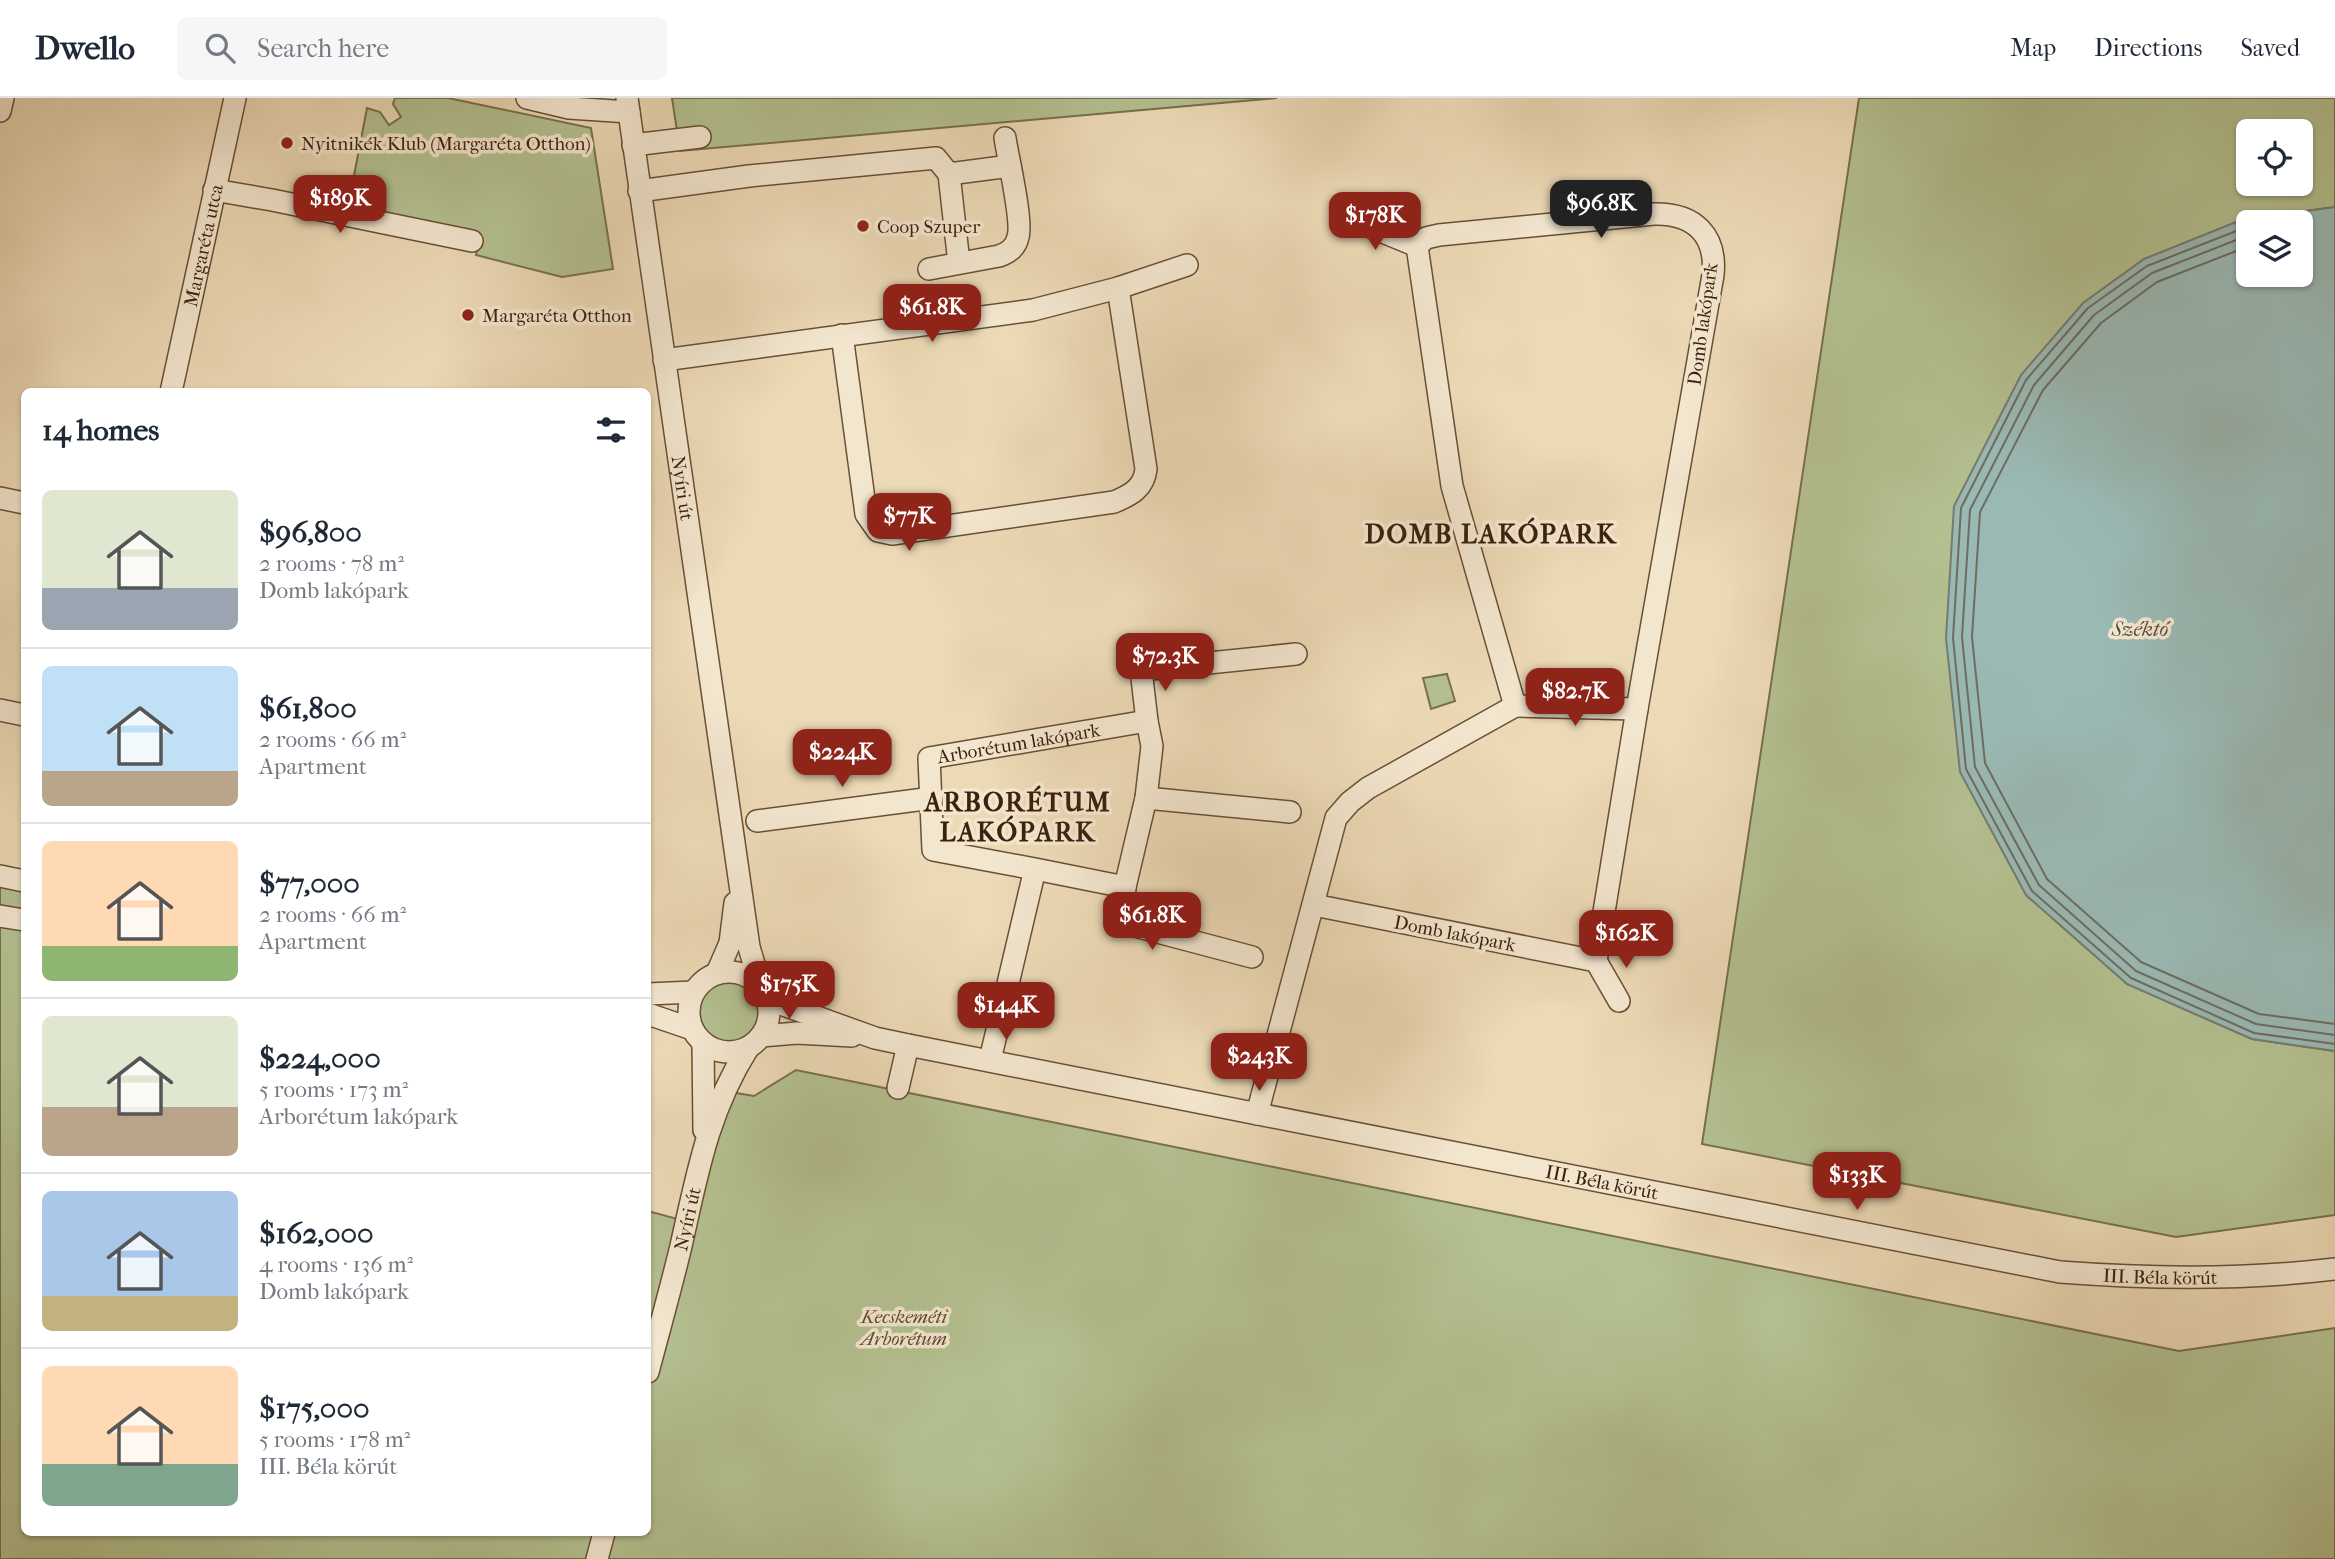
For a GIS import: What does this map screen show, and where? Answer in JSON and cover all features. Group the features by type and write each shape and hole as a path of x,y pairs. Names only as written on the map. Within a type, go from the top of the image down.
{"street":[{"path":"0,111 3,98"},
{"name":"Margaréta utca","path":"172,388 234,98"},
{"path":"527,98 569,108 628,105"},
{"name":"Nyíri út","path":"628,105 738,877 749,947 764,993"},
{"path":"633,145 700,136"},
{"path":"929,269 999,256 1016,243 1019,226 1005,138"},
{"path":"639,191 749,176 936,158 949,174 959,264"},
{"path":"949,174 1010,166"},
{"path":"214,190 472,241"},
{"name":"Domb lakópark","path":"1314,905 1596,961 1714,263 1704,233 1688,220 1667,214 1439,235 1426,238 1417,246"},
{"path":"1351,219 1417,246 1452,486 1515,706"},
{"path":"664,360 1033,310 1118,288 1186,265"},
{"path":"842,335 866,514 878,531 892,534 1114,502 1140,487 1146,469 1118,288"},
{"path":"0,498 21,502"},
{"path":"1252,957 1132,925 1123,915 1125,887 1146,798 1152,746 1141,670 1296,654"},
{"path":"1256,1114 1314,905 1331,831 1336,818 1350,802 1368,788 1515,706 1637,709"},
{"path":"0,710 21,714"},
{"name":"Arborétum lakópark","path":"1125,887 933,850 929,758 1147,721"},
{"path":"757,821 932,798"},
{"path":"1146,798 1290,812"},
{"path":"990,1060 1035,869"},
{"path":"0,876 21,880"},
{"name":"Nyíri út","path":"717,973 730,943 738,877"},
{"path":"0,916 21,920"},
{"path":"1596,961 1619,1001"},
{"path":"651,1015 697,1036 713,1049 724,1052 754,1042 767,1025 769,1012 764,993 752,979 729,971 717,973 699,984 693,992 688,1016 697,1036"},
{"path":"651,994 693,992"},
{"name":"III. Béla körút","path":"764,993 875,1038"},
{"name":"III. Béla körút","path":"754,1042 797,1033 875,1038 2060,1272 2163,1278 2335,1269"},
{"name":"Nyíri út","path":"697,1036 703,1146"},
{"name":"Nyíri út","path":"651,1361 680,1250 703,1146 725,1087 754,1042"},
{"path":"898,1088 908,1045"},
{"path":"597,1559 603,1536"}],"green space":[{"path":"395,98 448,98 591,128 613,269 562,277 476,255 479,237 303,202 307,182 351,191 367,108 380,112 389,125 401,117 393,104"},
{"path":"672,98 1277,98 680,151"},
{"path":"1859,98 2335,98 2335,207 2313,210 2236,210 2236,236 2026,895 2127,984 2252,1039 2335,1051 2335,1215 2176,1237 1702,1144"},
{"path":"1447,674 1455,701 1431,709 1423,678"},
{"name":"Kecskeméti Arborétum","path":"0,876 21,880 21,1536 651,1536 651,1212 692,1223 730,1092 754,1096 796,1070 2179,1351 2335,1328 2335,1559 0,1559"},
{"path":"729,981 741,983 751,990 758,1000 758,1024 751,1034 741,1041 729,1043 717,1041 707,1034 700,1024 698,1012 700,1000 707,990 717,983"}],"water":[{"name":"Széktó","path":"2335,207 2335,1051 2252,1039 2127,984 2026,895 1960,772 1946,638 1954,506 2021,375 2083,303 2144,259 2236,222 2236,287 2313,287 2313,210"}],"place":[{"name":"Nyitnikék Klub (Margaréta Otthon)","path":"287,143"},
{"name":"Coop Szuper","path":"863,226"},
{"name":"Margaréta Otthon","path":"468,315"}],"district":[{"name":"DOMB LAKÓPARK","path":"1491,534"},
{"name":"ARBORÉTUM LAKÓPARK","path":"1018,817"}]}
